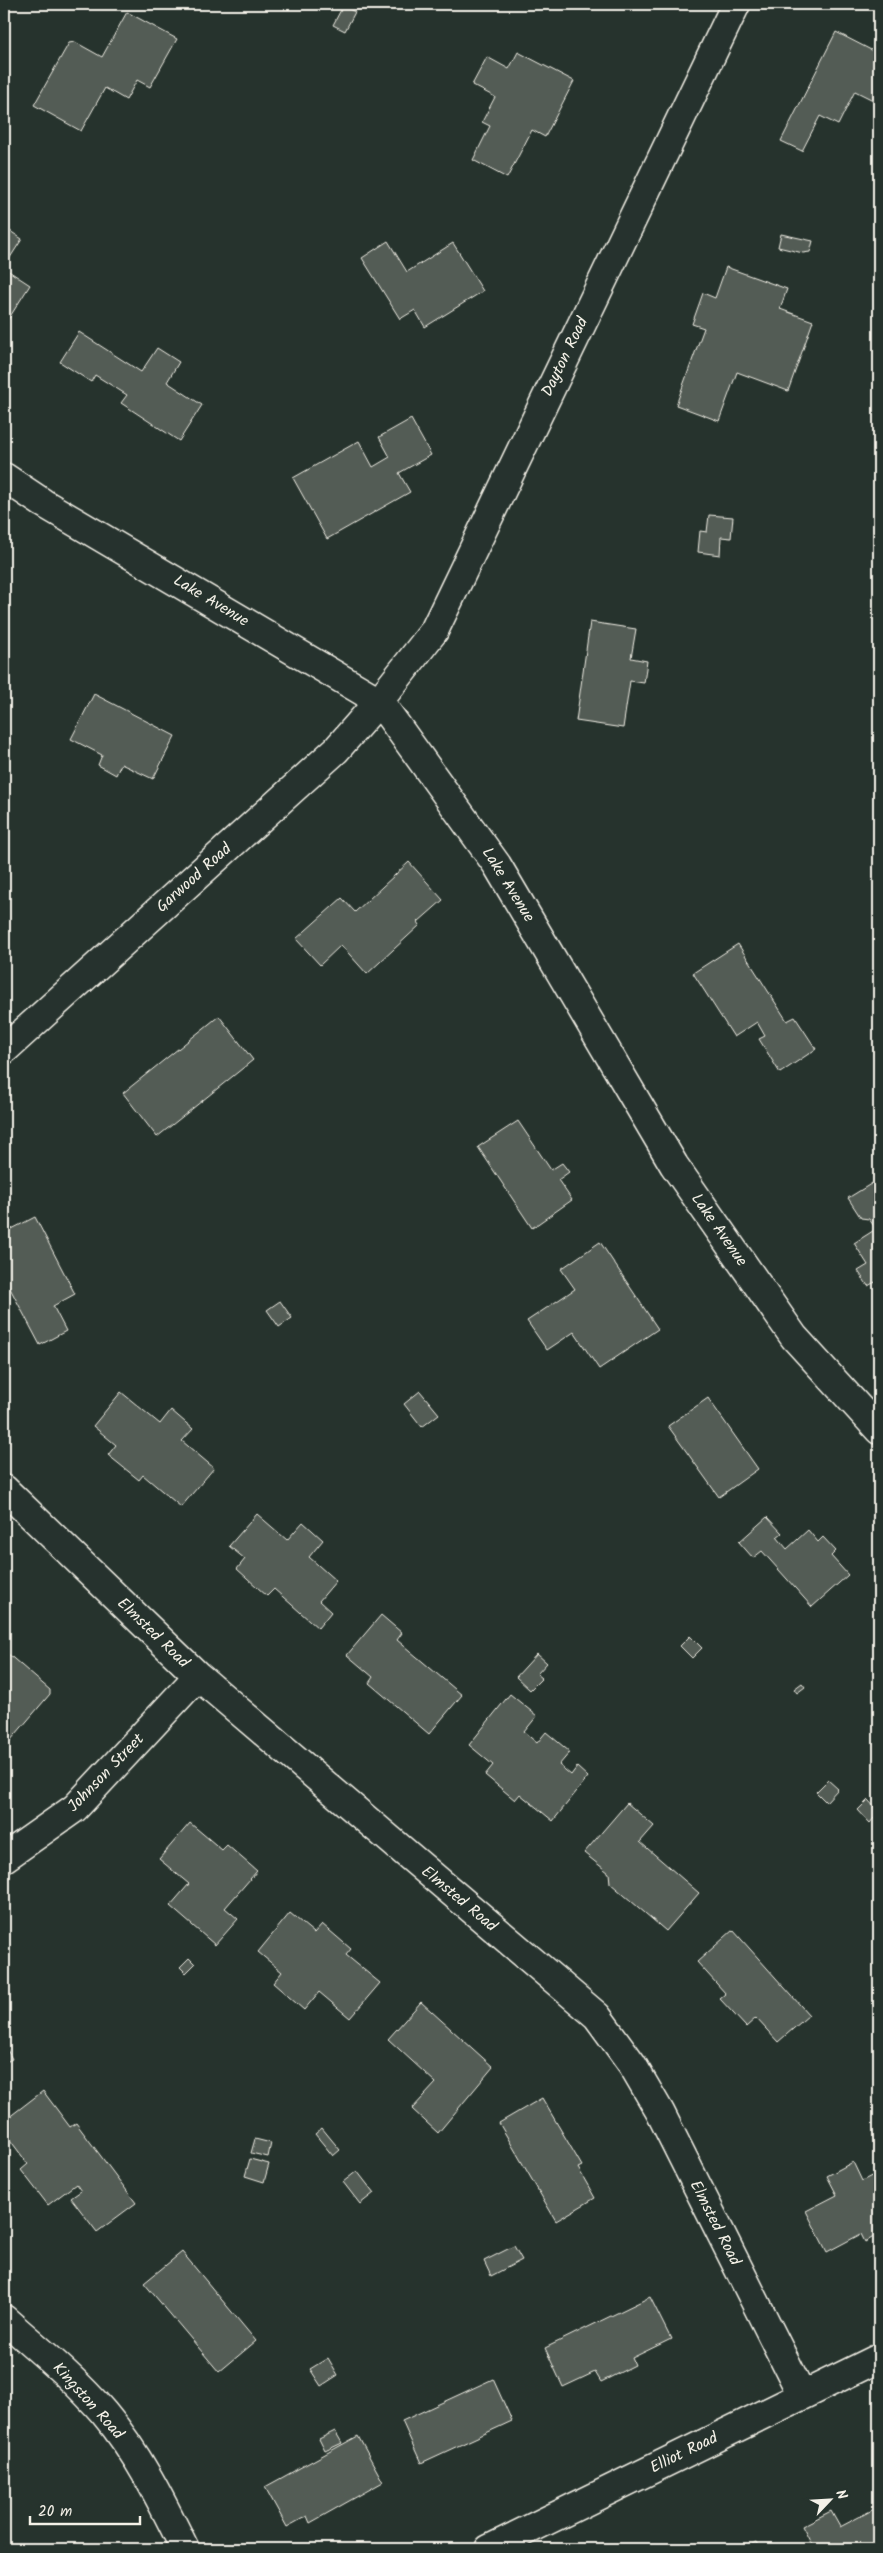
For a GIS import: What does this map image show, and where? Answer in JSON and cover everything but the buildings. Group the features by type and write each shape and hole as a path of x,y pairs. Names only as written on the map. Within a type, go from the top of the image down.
{"street":[{"name":"Dayton Road","path":"379,701 434,631 736,4"},
{"name":"Lake Avenue","path":"4,477 43,503 379,701 497,865 674,1166 794,1337 879,1430"},
{"name":"Garwood Road","path":"4,1050 336,750 379,701"},
{"name":"Elmsted Road","path":"4,1489 198,1676 597,2016 632,2064 660,2112 802,2394"},
{"name":"Johnson Street","path":"4,1858 74,1808 198,1676"},
{"name":"Kingston Road","path":"4,2319 70,2377 104,2414 129,2446 157,2491 185,2549"},
{"name":"Elliot Road","path":"489,2549 802,2394 879,2358"}]}
